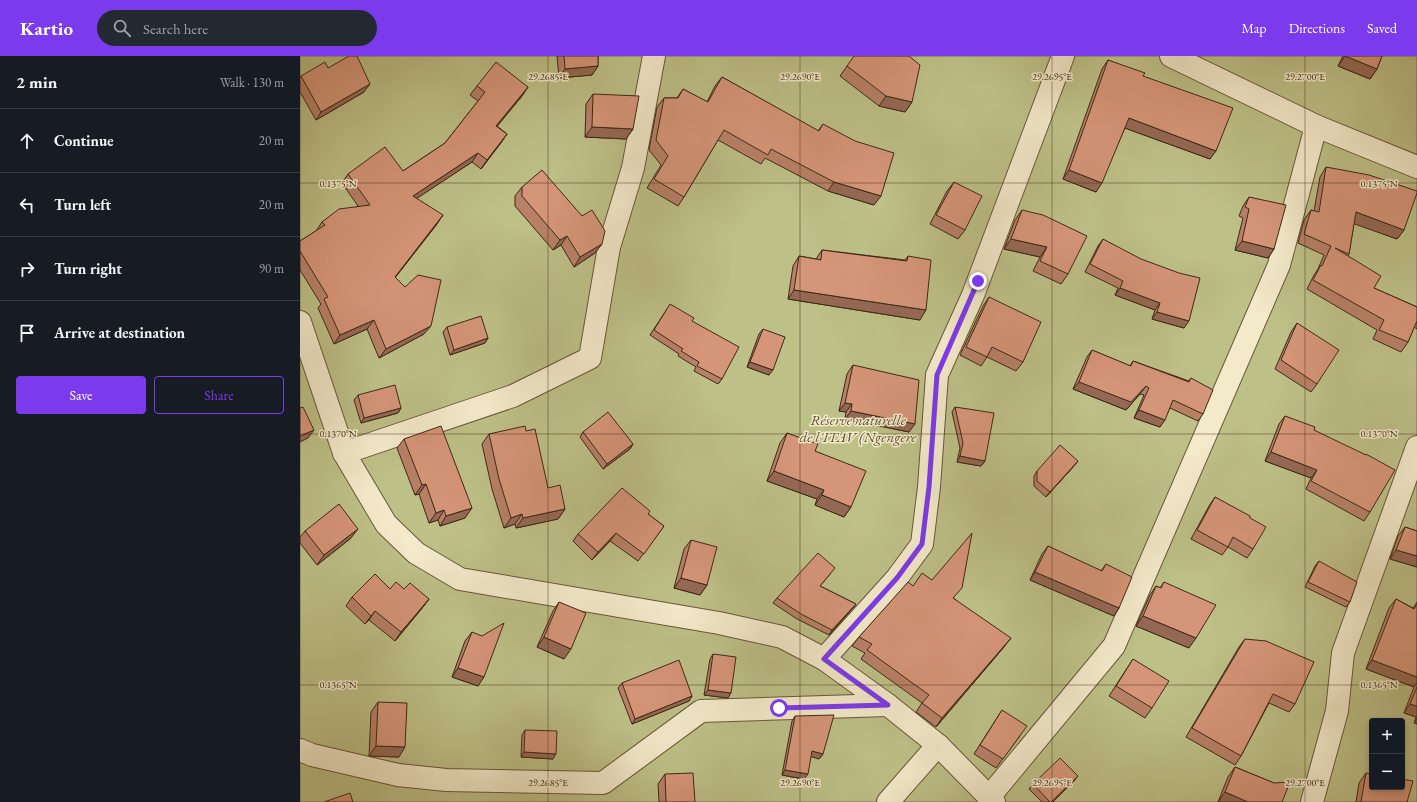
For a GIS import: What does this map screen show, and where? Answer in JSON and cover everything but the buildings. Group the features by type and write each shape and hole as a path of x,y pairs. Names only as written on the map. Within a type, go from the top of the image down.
{"street":[{"path":"344,452 513,396 590,358 609,247 633,168 654,56"},
{"path":"824,659 897,578 922,544 929,487 937,375 972,295 1063,56"},
{"path":"1171,56 1316,126 1417,167"},
{"path":"300,324 344,452 386,524 416,553 460,579 726,624 782,637 824,659 888,705 938,745 992,800 1114,646 1279,264 1316,126"},
{"path":"1312,802 1337,711 1343,652 1417,447"},
{"path":"300,750 312,755 398,775 446,780 603,783 701,711 888,705"},
{"path":"888,802 938,745"}],"green space":[{"name":"Réserve naturelle de l'ITAV (Ngengere","path":"300,56 1417,56 1417,802 300,802"}],"route":[{"path":"779,708 888,705 824,659 897,578 922,544 929,487 937,375 978,281"}]}
